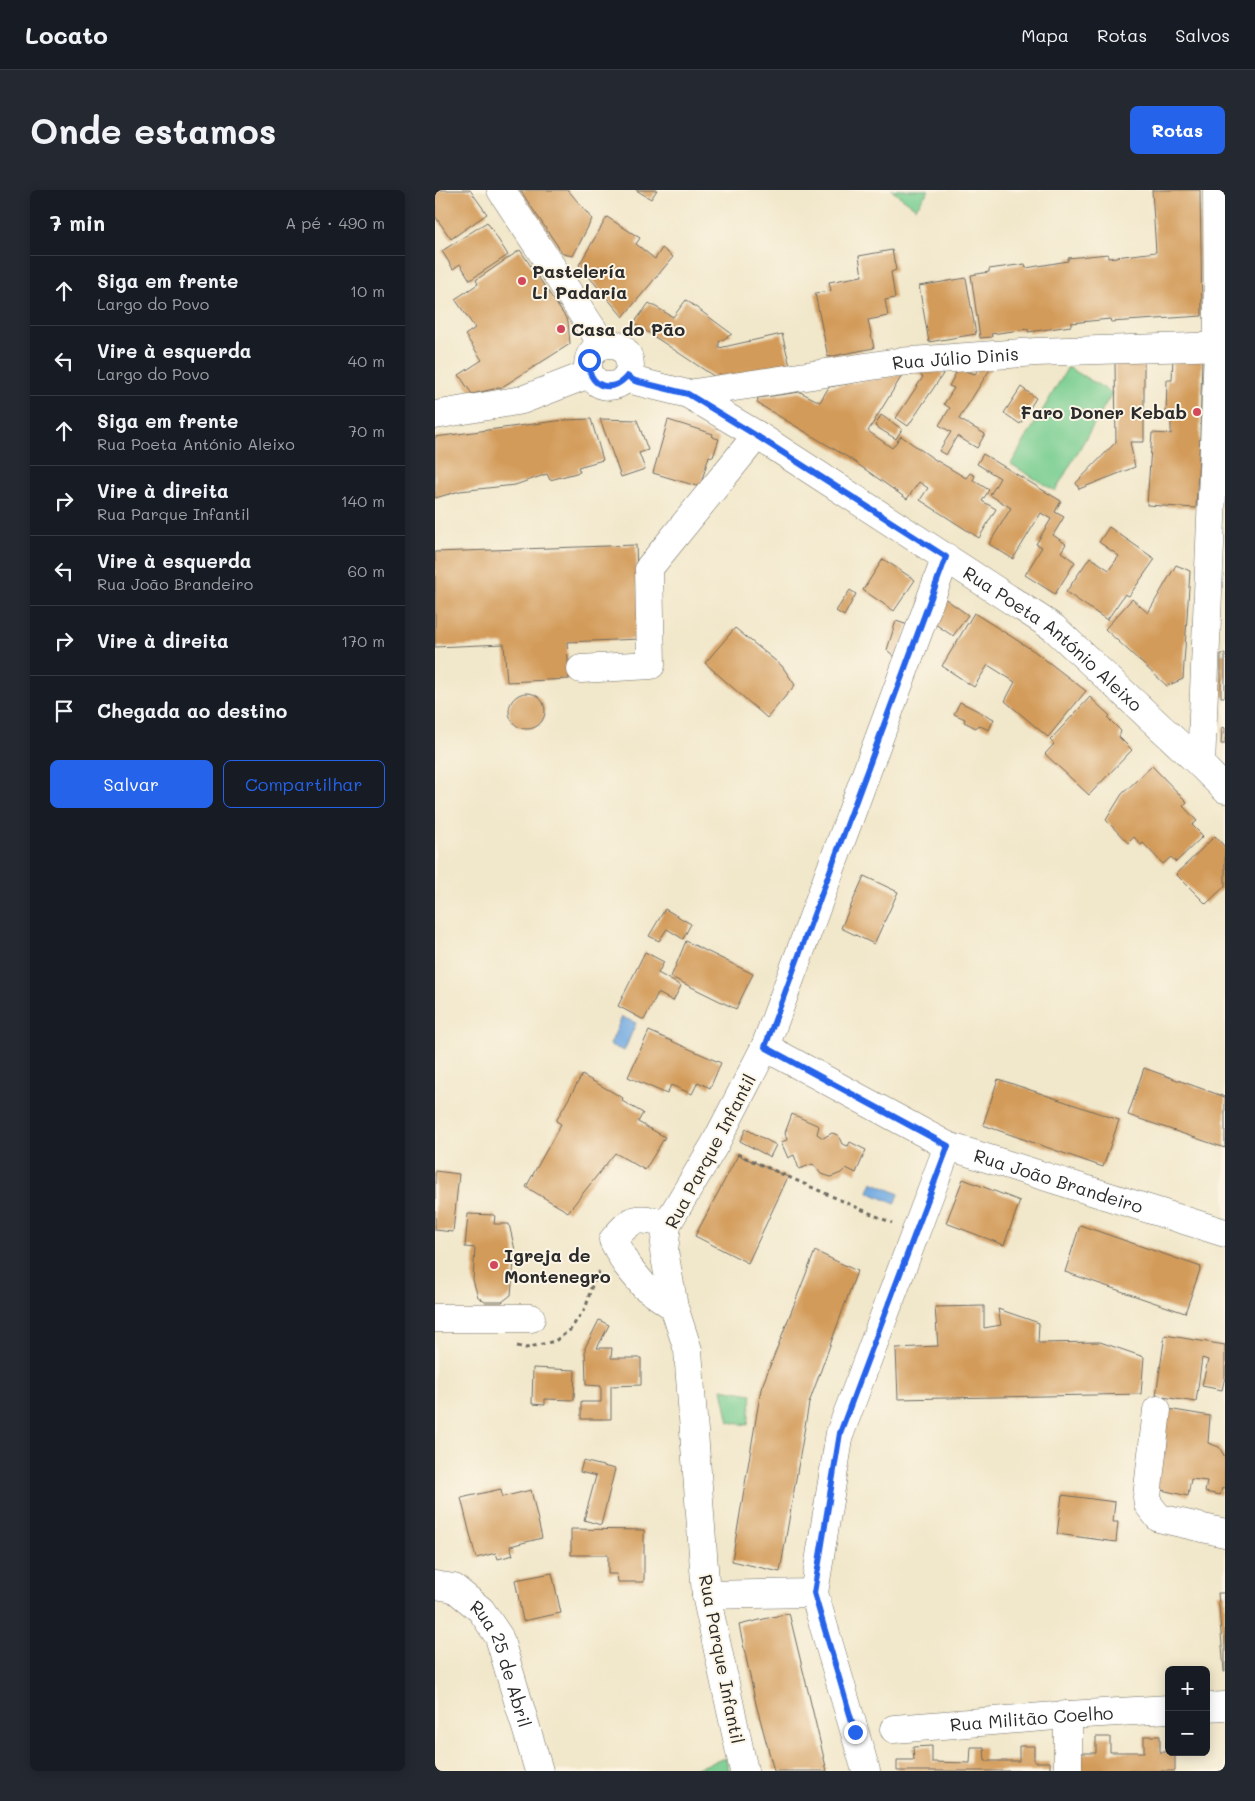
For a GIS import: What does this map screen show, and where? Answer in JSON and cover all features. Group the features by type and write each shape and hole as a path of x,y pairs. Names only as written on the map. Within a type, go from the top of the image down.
{"street":[{"path":"501,190 603,345"},
{"path":"1201,765 1221,347 1217,190"},
{"path":"610,344 623,350 630,362 630,370 627,376 617,385 604,386 598,384 589,374 589,360 592,353 603,345 610,344"},
{"name":"Rua Júlio Dinis","path":"688,394 898,362 1036,352 1221,347"},
{"path":"435,415 522,400 589,374"},
{"path":"627,376 635,381 688,394"},
{"name":"Rua Poeta António Aleixo","path":"688,394 748,430 1054,628 1225,789"},
{"path":"581,669 651,665 649,568 748,430"},
{"name":"Rua Parque Infantil","path":"744,1771 705,1595 688,1350 674,1307 664,1251 667,1224 715,1144 765,1047 946,557"},
{"name":"Rua João Brandeiro","path":"765,1047 948,1146 1225,1233"},
{"path":"866,1771 814,1593 840,1433 948,1146"},
{"path":"667,1224 640,1218 626,1225 613,1240 626,1264 644,1286 674,1307"},
{"path":"435,1318 531,1318"},
{"path":"1157,1410 1147,1497 1148,1504 1159,1518 1225,1533"},
{"name":"Rua 25 de Abril","path":"435,1585 454,1588 481,1610 499,1637 539,1771"},
{"path":"705,1595 814,1593"},
{"path":"1210,1707 1225,1706"},
{"name":"Rua Militão Coelho","path":"894,1729 1165,1709"},
{"path":"1068,1715 1068,1771"}],"path":[{"path":"715,1144 915,1233"},
{"path":"509,1343 526,1348 555,1342 570,1330 586,1307 591,1288 602,1266"}],"green space":[{"path":"891,190 929,190 916,208"},
{"path":"1068,367 1112,393 1055,491 1011,464"},
{"path":"722,1389 752,1394 748,1425 729,1422"},
{"path":"726,1758 729,1771 688,1771"}],"water":[{"path":"622,1017 636,1023 624,1051 610,1045"},
{"path":"872,1182 899,1194 895,1204 868,1192"}],"building":[{"path":"435,190 470,190 487,214 451,239 435,216"},
{"path":"520,190 568,190 592,219 573,256 563,254"},
{"path":"636,190 657,190 651,199"},
{"path":"1152,190 1200,190 1202,316 1111,322 1110,319 1071,323 1071,326 1028,332 1028,329 991,334 992,337 980,338 971,275 989,272 989,269 1025,264 1026,268 1068,261 1068,258 1108,254 1108,258 1156,252"},
{"path":"607,217 640,238 636,244 655,259 662,248 673,257 623,317 579,265"},
{"path":"487,222 508,255 470,280 460,264 453,269 442,251"},
{"path":"520,250 568,321 570,344 502,387 472,394 459,375 482,360 465,335 475,328 455,299 478,284 476,280"},
{"path":"892,250 896,270 891,272 895,298 885,300 888,316 868,320 874,348 828,357 815,293 831,291 829,282 862,276 859,256"},
{"path":"966,278 976,334 929,342 919,286"},
{"path":"686,300 732,334 719,342 719,348 782,334 790,366 718,379 634,323 649,303 673,317"},
{"path":"1173,356 1202,357 1196,508 1147,505 1152,433 1171,434 1171,417 1166,415 1167,380 1172,380"},
{"path":"1115,362 1144,362 1144,442 1130,442 1135,467 1079,489 1076,483 1116,442"},
{"path":"992,366 959,419 985,434 977,448 957,436 946,455 939,451 951,432 939,425 950,408 944,404 954,388 949,386 958,369 975,374 979,368"},
{"path":"932,367 943,374 908,426 896,418 923,377 916,372"},
{"path":"903,374 868,431 892,448 901,436 966,478 970,473 975,476 973,480 989,490 982,501 996,509 979,538 920,500 928,488 919,482 907,499 849,458 757,403 758,398 800,392 820,402 829,387"},
{"path":"1021,387 1036,398 1020,424 1004,413"},
{"path":"881,415 902,429 896,439 875,426"},
{"path":"591,419 603,460 578,467 580,472 550,480 547,474 515,485 460,491 435,498 435,437 564,420"},
{"path":"600,419 637,420 648,450 639,453 645,469 621,477"},
{"path":"668,420 713,434 712,437 719,439 713,457 709,456 700,487 653,473"},
{"path":"983,454 1061,501 1055,512 1064,517 1053,535 1066,544 1061,552 1075,562 1055,594 1025,575 1042,547 1036,544 1051,519 1041,513 1013,559 989,544 1011,508 990,495 1000,478 977,464"},
{"path":"1109,527 1155,559 1129,596 1125,594 1107,620 1066,592 1090,557 1109,570 1119,556 1099,542"},
{"path":"636,545 640,639 567,642 569,679 507,682 504,644 435,647 435,552"},
{"path":"883,559 915,580 894,611 863,590"},
{"path":"1176,565 1190,571 1183,679 1167,686 1105,629 1132,599 1148,613"},
{"path":"850,590 856,594 844,616 836,611"},
{"path":"944,598 968,615 953,636 929,620"},
{"path":"974,613 1034,651 1086,691 1048,737 1005,701 1015,682 988,665 974,687 942,666"},
{"path":"896,621 908,625 897,659 887,650"},
{"path":"735,628 782,666 795,685 767,718 705,663"},
{"path":"1221,654 1225,654 1225,697 1221,697"},
{"path":"527,693 540,698 545,711 540,724 527,729 514,724 509,711 514,698"},
{"path":"1090,697 1110,716 1108,718 1121,731 1119,737 1132,750 1089,795 1045,754 1054,744 1050,740"},
{"path":"960,702 994,719 989,730 978,725 976,728 964,722 965,719 954,714"},
{"path":"1222,727 1225,728 1225,744 1221,744"},
{"path":"1152,766 1187,802 1183,806 1197,821 1192,825 1203,836 1176,862 1171,857 1163,864 1143,843 1141,845 1134,837 1128,843 1106,820 1122,794"},
{"path":"1215,836 1225,847 1225,886 1206,904 1176,874"},
{"path":"864,876 898,892 874,944 841,928"},
{"path":"665,909 691,924 683,939 667,929 659,941 649,936"},
{"path":"686,941 753,974 736,1009 671,977"},
{"path":"645,952 664,962 658,973 681,986 673,1001 658,993 644,1020 618,1006"},
{"path":"649,1031 721,1063 710,1088 698,1082 692,1094 671,1085 667,1094 628,1077"},
{"path":"1144,1068 1225,1097 1225,1148 1128,1115"},
{"path":"582,1075 623,1098 622,1101 643,1113 638,1122 665,1137 645,1170 615,1153 568,1212 526,1187 561,1124 556,1121"},
{"path":"998,1079 1119,1120 1103,1167 983,1125"},
{"path":"792,1114 819,1126 817,1134 823,1138 832,1133 838,1135 842,1144 848,1146 850,1142 866,1150 856,1173 846,1168 841,1173 831,1177 821,1174 813,1164 799,1169 794,1155 788,1158 781,1142 787,1140 785,1133"},
{"path":"746,1129 776,1145 770,1157 740,1141"},
{"path":"738,1155 788,1177 748,1263 695,1236"},
{"path":"435,1171 459,1174 453,1232 435,1230"},
{"path":"963,1179 1020,1201 1004,1245 946,1223"},
{"name":"Igreja de Montenegro","path":"468,1214 495,1215 494,1224 509,1224 515,1250 511,1295 502,1302 485,1302 478,1297 473,1280 475,1248 465,1247"},
{"path":"1080,1225 1201,1267 1185,1313 1065,1272"},
{"path":"815,1251 857,1271 809,1403 780,1572 732,1561 761,1389"},
{"path":"984,1306 984,1328 1001,1325 998,1309 1039,1323 1038,1343 1100,1342 1144,1357 1141,1394 898,1399 896,1348 938,1346 935,1307"},
{"path":"599,1320 609,1325 597,1348 612,1348 611,1358 641,1358 641,1385 611,1386 611,1419 581,1419 581,1402 601,1402 601,1386 586,1385 585,1348"},
{"path":"1165,1335 1225,1345 1225,1377 1222,1390 1202,1386 1208,1360 1202,1358 1196,1402 1156,1396"},
{"path":"533,1368 575,1370 574,1400 545,1399 545,1405 532,1404"},
{"path":"1162,1408 1210,1416 1208,1443 1219,1447 1225,1457 1225,1488 1222,1488 1220,1495 1205,1492 1207,1481 1191,1479 1188,1496 1157,1489"},
{"path":"583,1461 615,1469 601,1525 584,1520 596,1476 580,1472"},
{"path":"501,1489 502,1497 531,1490 542,1538 510,1546 513,1555 498,1559 496,1553 476,1558 461,1498"},
{"path":"1062,1495 1115,1502 1113,1522 1118,1522 1116,1542 1057,1534"},
{"path":"571,1529 644,1530 644,1582 618,1582 617,1574 608,1574 608,1555 571,1555"},
{"path":"552,1573 561,1613 523,1621 515,1580"},
{"path":"1218,1593 1225,1593 1225,1672 1224,1672"},
{"path":"789,1613 827,1771 774,1771 756,1704 739,1625"},
{"path":"1144,1736 1160,1736 1160,1752 1165,1752 1165,1756 1175,1756 1175,1771 1073,1771 1073,1753 1096,1753 1096,1737 1110,1737 1110,1752 1144,1752"},
{"path":"932,1746 932,1762 970,1763 971,1747 984,1747 985,1761 1019,1761 1019,1746 1034,1746 1034,1762 1050,1762 1050,1771 897,1771 897,1760 914,1760 913,1747"}],"place":[{"name":"Pastelería Li Padaria","path":"522,281"},
{"name":"Casa do Pão","path":"561,329"},
{"name":"Faro Doner Kebab","path":"1197,412"},
{"name":"Igreja de Montenegro","path":"494,1265"}],"route":[{"path":"589,360 589,374 598,384 604,386 617,385 623,382 627,376 635,381 688,394 946,557 765,1047 948,1146 840,1433 814,1593 855,1732"}]}
